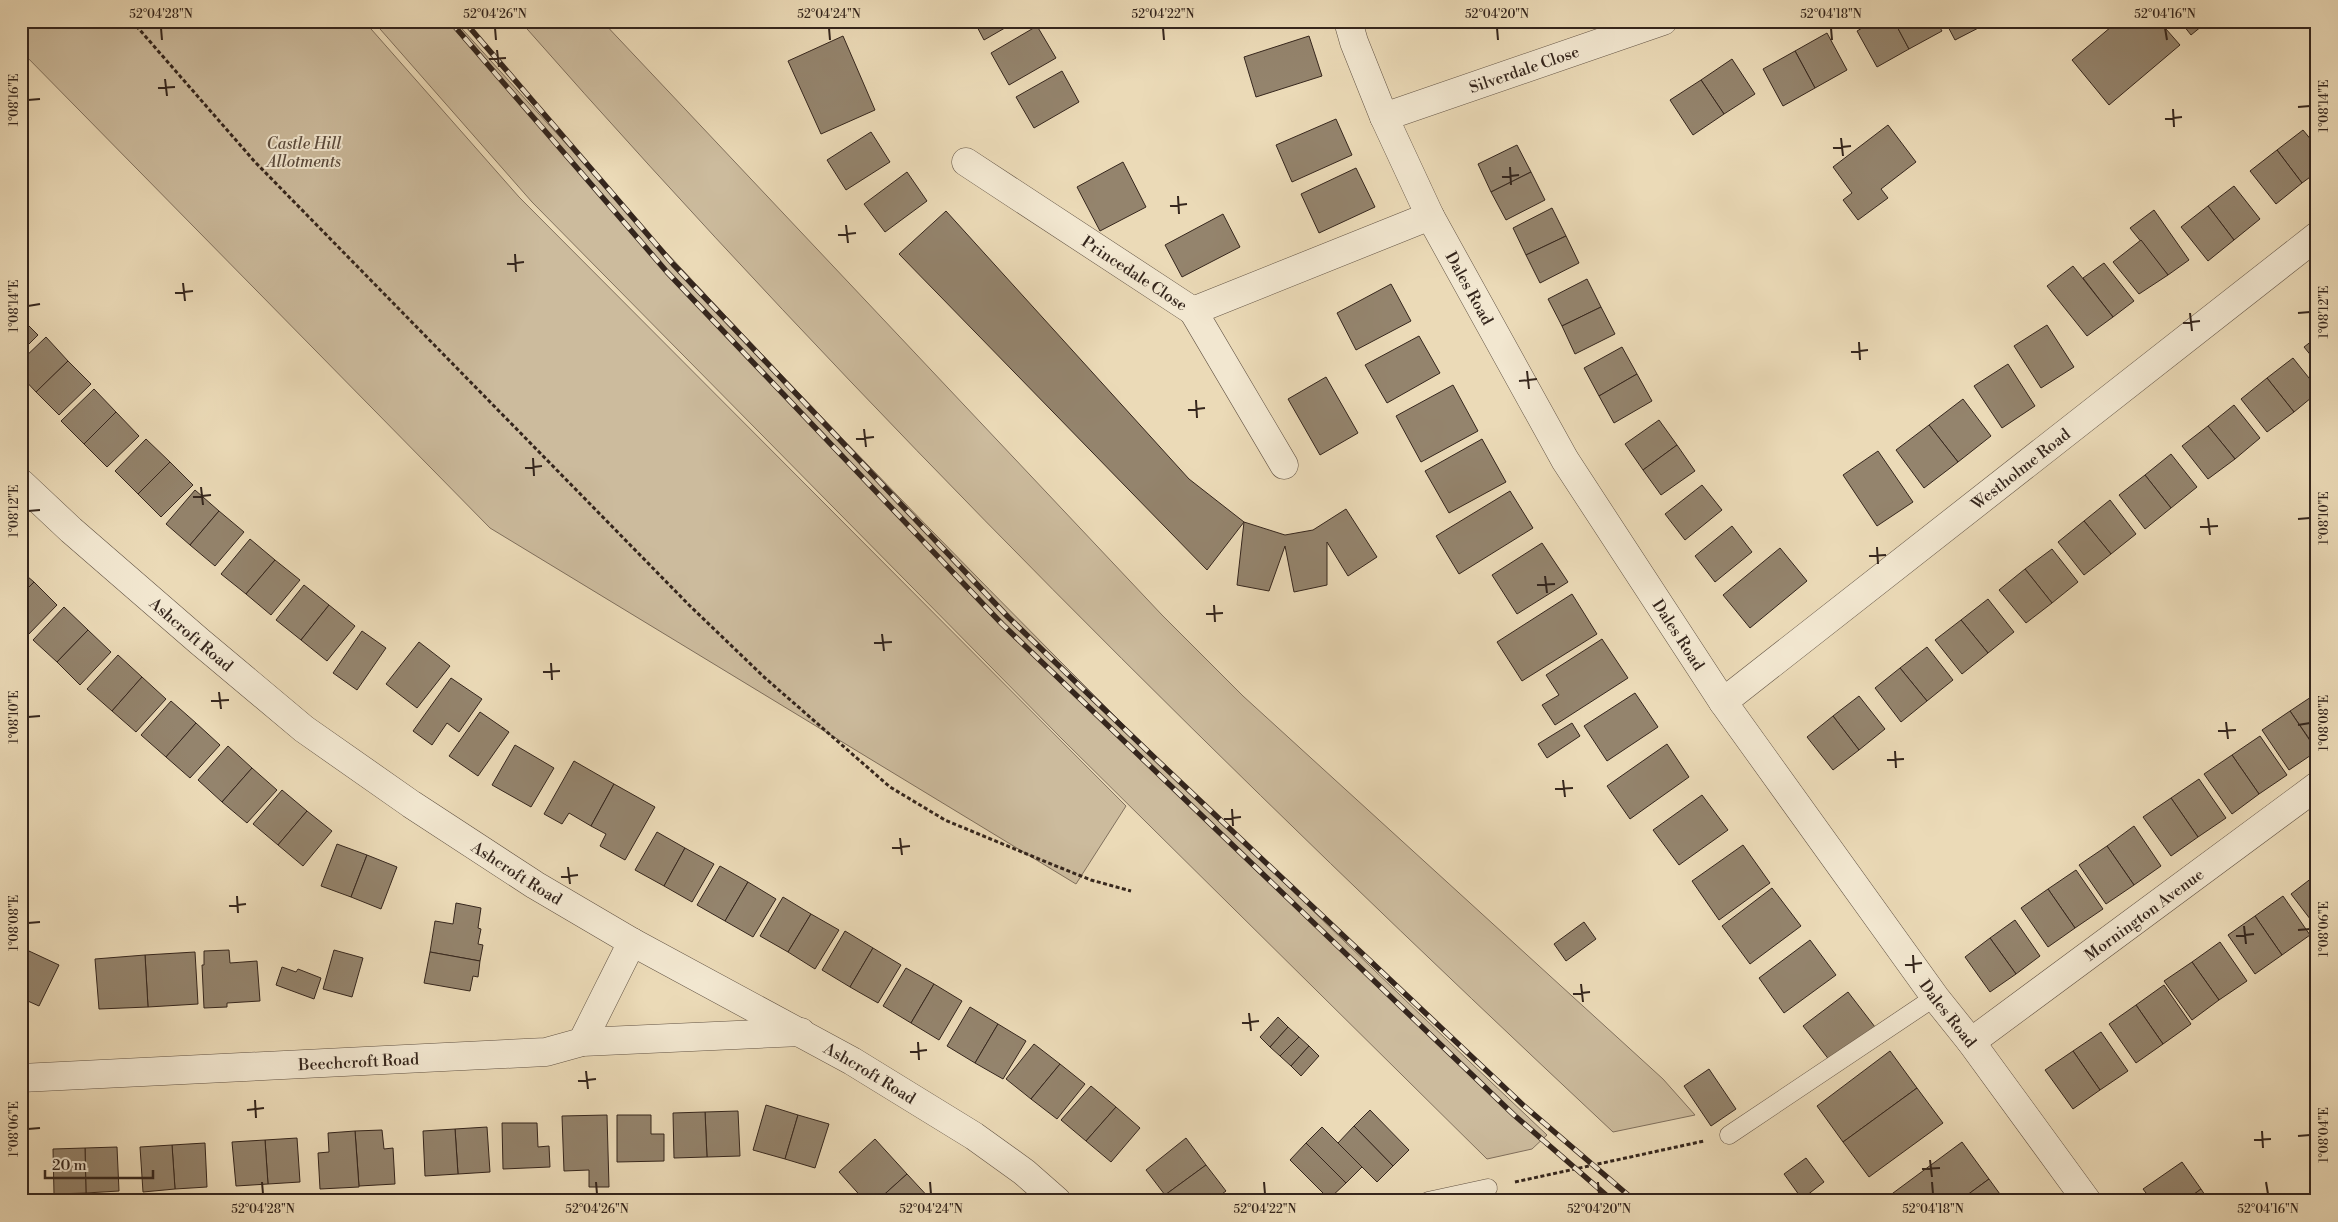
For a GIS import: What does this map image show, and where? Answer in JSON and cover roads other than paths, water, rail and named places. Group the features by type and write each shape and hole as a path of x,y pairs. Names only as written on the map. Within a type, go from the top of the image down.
{"street":[{"name":"Dales Road","path":"1348,21 1354,42 1384,117 1430,216 1565,460 1723,702 1935,997 1971,1042 2086,1201"},
{"name":"Silverdale Close","path":"1384,117 1663,21"},
{"name":"Princedale Close","path":"966,162 1193,311 1430,216"},
{"name":"Westholme Road","path":"1723,702 2317,236"},
{"path":"1193,311 1284,465"},
{"name":"Ashcroft Road","path":"21,482 71,530 304,729 411,804 534,885 632,942 852,1061 974,1136 1024,1172 1057,1201"},
{"name":"Mornington Avenue","path":"1971,1042 2317,786"},
{"path":"582,1042 632,942"},
{"name":"Beechcroft Road","path":"21,1078 546,1052 582,1042 801,1032"}],"lane":[{"path":"1729,1135 1935,997"},
{"path":"1428,1201 1488,1188"}],"railway":[{"path":"450,21 667,272 1002,624 1514,1115 1613,1201"},
{"path":"464,21 673,264 1008,617 1523,1105 1635,1201"}],"park label":[{"name":"Castle Hill Allotments","path":"304,152"}]}
